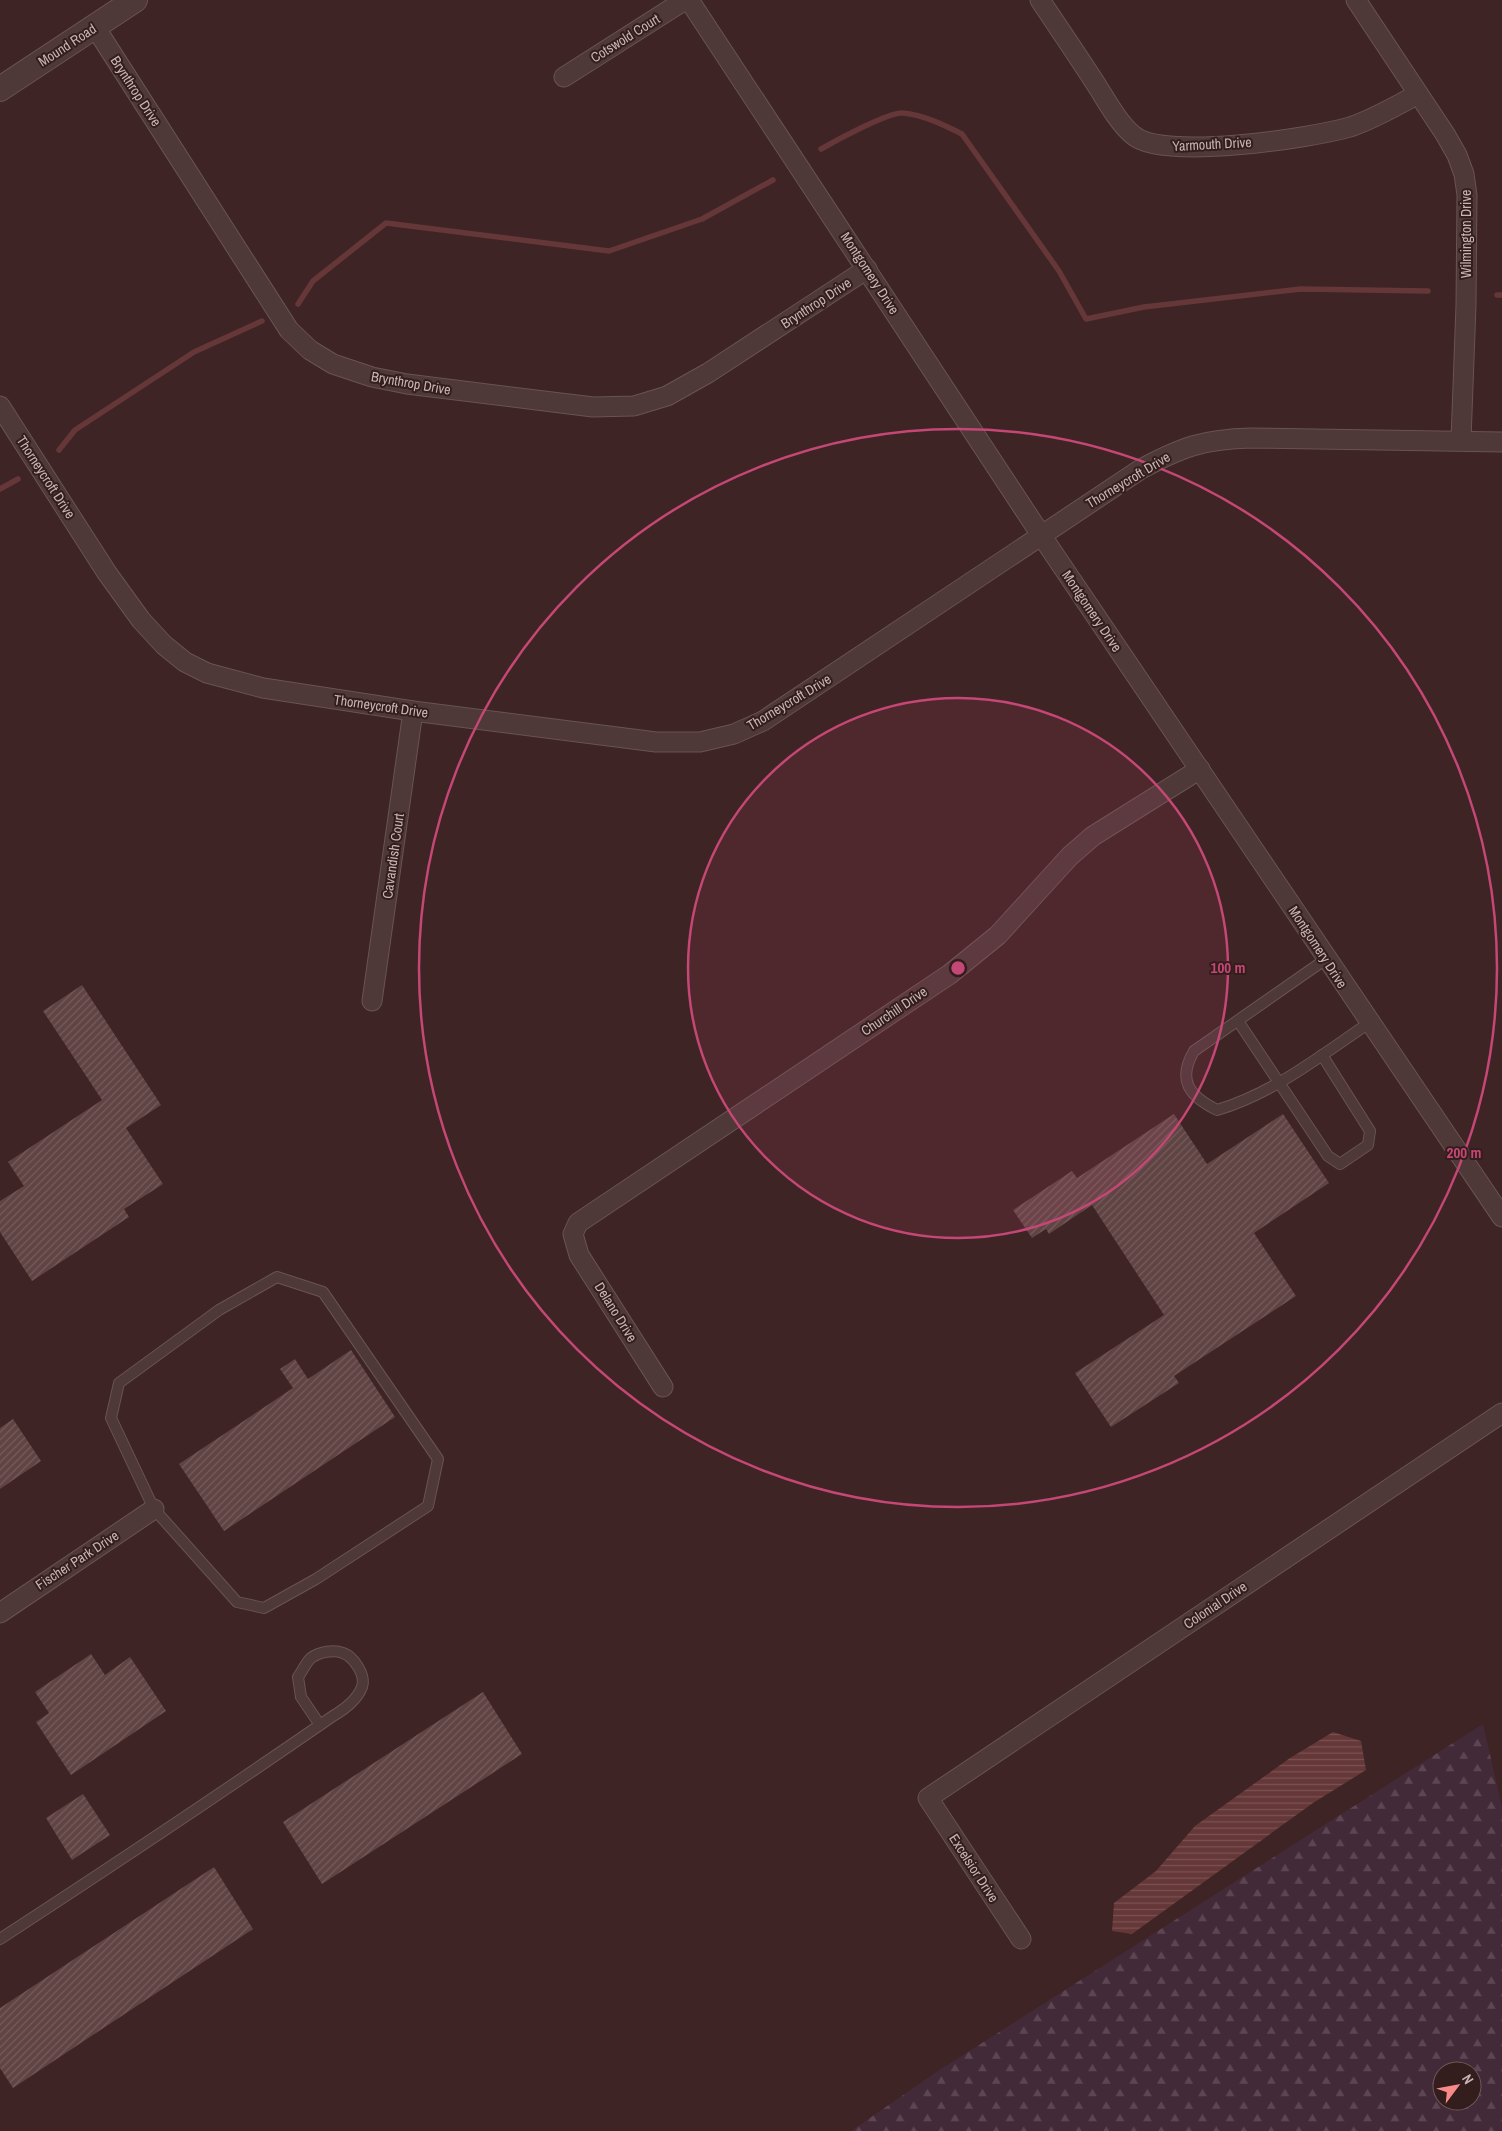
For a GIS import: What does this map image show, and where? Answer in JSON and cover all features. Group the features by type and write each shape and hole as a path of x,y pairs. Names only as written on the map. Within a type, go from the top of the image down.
{"street":[{"name":"Mound Road","path":"0,90 135,0"},
{"name":"Cotswold Court","path":"564,77 685,0"},
{"name":"Montgomery Drive","path":"689,0 1041,535 1502,1218"},
{"name":"Yarmouth Drive","path":"1040,0 1120,121 1139,140 1160,146 1195,147 1298,138 1325,133 1378,116 1418,94"},
{"name":"Wilmington Drive","path":"1356,0 1457,155 1464,174 1468,195 1466,305 1460,440"},
{"name":"Brynthrop Drive","path":"95,27 289,330 310,350 333,364 372,377 407,384 593,407 614,408 652,402 667,396 708,373 867,269"},
{"name":"Thorneycroft Drive","path":"0,406 124,596 164,645 185,662 207,673 263,688 413,711 656,742 700,742 734,734 763,721 1141,469 1173,452 1197,443 1223,439 1251,438 1502,442"},
{"name":"Cavandish Court","path":"372,1001 413,711"},
{"name":"Churchill Drive","path":"573,1234 582,1219 950,974 998,935 1070,856 1093,836 1200,769"},
{"name":"Delano Drive","path":"573,1234 579,1254 663,1387"},
{"name":"Colonial Drive","path":"928,1798 1502,1413"},
{"name":"Fischer Park Drive","path":"0,1613 154,1509"},
{"name":"Excelsior Drive","path":"928,1798 1021,1939"}],"lane":[{"path":"1326,959 1194,1050 1186,1064 1186,1081 1200,1102 1217,1110 1281,1084 1369,1023"},
{"path":"1238,1021 1328,1156 1340,1164 1368,1145 1370,1131 1322,1055"},
{"path":"277,1278 323,1292 438,1459 428,1506 316,1579 264,1608 237,1602 154,1509 111,1418 119,1383 219,1310 277,1278"},
{"path":"0,1939 350,1705 362,1686 361,1673 355,1662 344,1653 329,1651 311,1658 298,1677 301,1697 320,1725"}],"green space":[{"path":"1483,1724 1502,1807 1502,2131 851,2131 938,2071"}],"shaded area":[{"path":"1333,1732 1361,1741 1366,1770 1313,1803 1132,1934 1112,1931 1114,1903 1156,1871 1195,1826 1290,1758"}],"building":[{"path":"82,985 161,1105 126,1128 163,1184 124,1209 129,1217 32,1281 0,1232 0,1201 24,1186 8,1162 102,1100 43,1011"},
{"path":"1174,1114 1207,1164 1283,1114 1329,1183 1254,1233 1296,1296 1174,1376 1179,1383 1111,1427 1075,1373 1164,1315 1092,1205 1049,1234 1046,1229 1032,1238 1013,1210 1072,1171 1077,1178"},
{"path":"351,1350 395,1417 224,1531 179,1464 293,1388 280,1369 295,1359 308,1379"},
{"path":"13,1419 41,1461 0,1489 0,1428"},
{"path":"91,1654 105,1675 130,1657 166,1711 71,1775 36,1722 49,1713 35,1692"},
{"path":"483,1692 522,1754 322,1884 283,1822"},
{"path":"83,1794 110,1835 72,1860 46,1818"},
{"path":"214,1867 253,1929 13,2088 0,2068 0,2008"}],"waterway":[{"path":"821,149 862,127 903,113 926,118 962,134 1059,271 1086,319 1144,307 1301,289 1428,291"},
{"path":"298,304 313,281 386,223 609,251 702,219 773,180"},
{"path":"1497,295 1502,295"},
{"path":"59,450 75,430 194,352 262,321"},
{"path":"0,489 18,479"}]}
